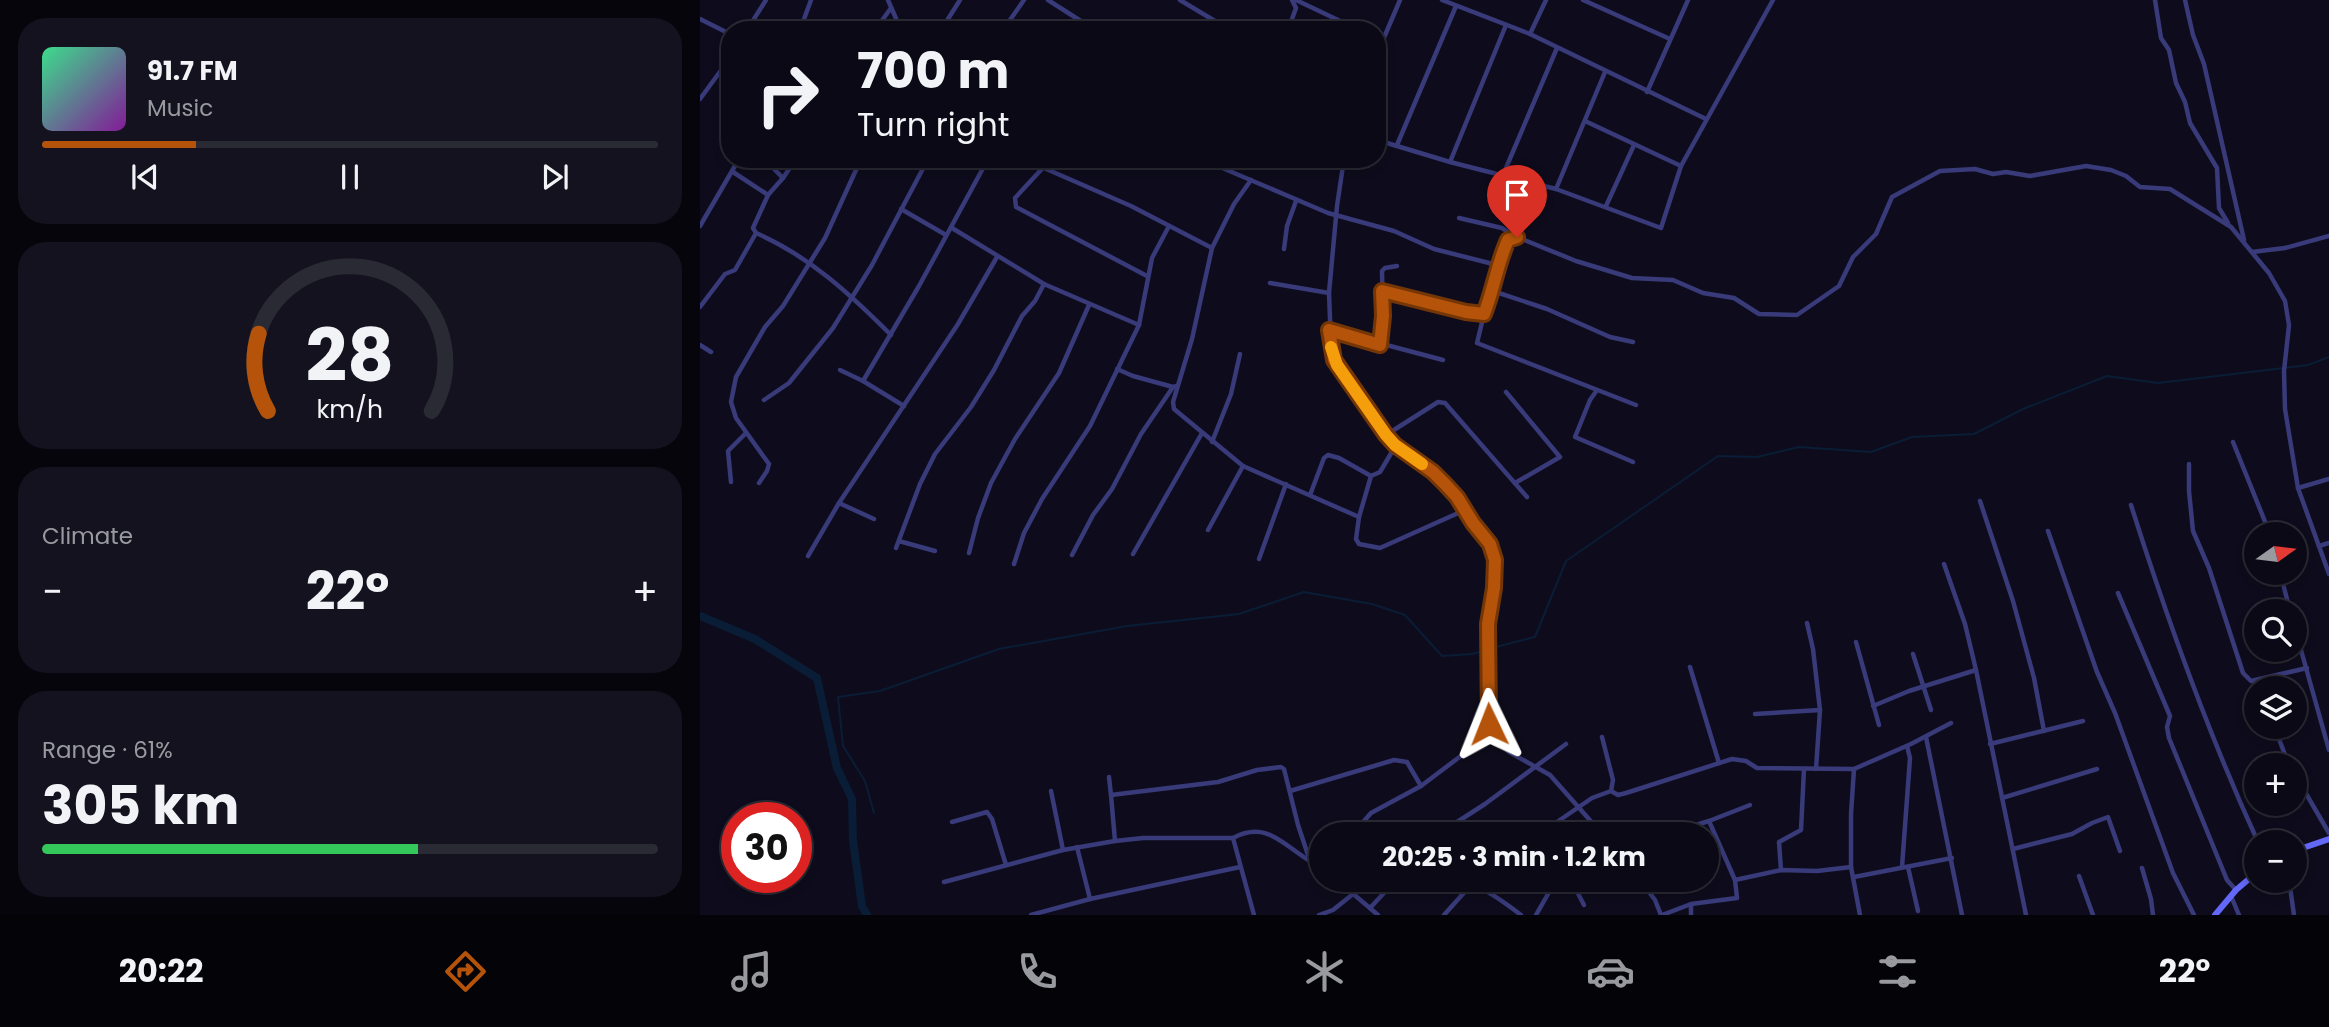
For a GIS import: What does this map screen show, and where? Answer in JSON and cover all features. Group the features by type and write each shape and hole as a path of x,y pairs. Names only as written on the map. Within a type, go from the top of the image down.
{"street":[{"path":"753,21 766,0"},
{"path":"803,21 811,0"},
{"path":"888,0 897,21"},
{"path":"947,21 960,0"},
{"path":"1009,21 1024,0"},
{"path":"1048,0 1082,21"},
{"path":"1180,0 1215,21"},
{"path":"1294,0 1340,21"},
{"path":"1291,21 1296,8 1294,0"},
{"path":"1386,27 1400,0"},
{"path":"1442,0 1530,34 1706,119"},
{"path":"1530,34 1546,0"},
{"path":"1583,0 1670,39"},
{"path":"1647,92 1688,0"},
{"path":"1386,142 1556,189 1661,228 1681,166 1773,0"},
{"path":"2155,0 2161,38 2169,50 2176,83 2193,129 2217,168 2219,208 2276,284 2288,310 2284,371 2285,409 2298,488 2329,574"},
{"path":"2185,0 2193,35 2204,64 2245,244"},
{"path":"1296,8 1303,3"},
{"path":"1397,145 1456,6"},
{"path":"882,21 891,8"},
{"path":"700,19 721,30"},
{"path":"1450,162 1506,25"},
{"path":"1503,175 1558,48"},
{"path":"1556,189 1605,72"},
{"path":"700,99 721,75"},
{"path":"1585,121 1681,166"},
{"path":"1606,206 1634,145"},
{"path":"1459,218 1502,228 1517,237 1576,261 1632,278 1673,280 1703,293 1734,298 1753,311 1767,316 1797,315 1839,286 1853,257 1876,234 1892,197 1947,169 1975,169 1993,174 2015,172 2029,176 2079,166 2111,170 2140,187 2170,188 2231,227"},
{"path":"700,226 735,168"},
{"path":"773,168 783,178"},
{"path":"790,168 768,195 753,228 756,233 809,262 852,296 891,335"},
{"path":"759,483 769,464 736,418 731,402 736,377 765,327 783,306 825,238 856,168"},
{"path":"764,400 789,383 833,328 872,265 923,168"},
{"path":"863,381 952,228 983,168"},
{"path":"1147,275 1018,210 1015,198 1044,168 1131,206 1212,248"},
{"path":"1222,168 1336,218 1394,231 1434,249 1497,265"},
{"path":"1343,168 1329,293 1329,330 1334,360 1386,435 1395,445 1433,472 1457,497 1490,544 1495,560 1488,624 1490,644 1487,707 1490,734 1508,752 1550,775 1593,822"},
{"path":"733,172 768,195"},
{"path":"1251,180 1234,204 1212,248 1192,339 1175,386 1174,409 1243,466 1359,517"},
{"path":"1284,249 1287,226 1296,201"},
{"path":"901,209 946,235"},
{"path":"1014,564 1024,533 1049,488 1090,426 1139,326 1147,275 1156,248 1169,226"},
{"path":"952,228 1044,284 1139,326"},
{"path":"700,307 724,274 735,270 756,233"},
{"path":"2251,253 2285,248 2329,236"},
{"path":"1517,237 1508,240 1497,265 1493,291 1477,343 1636,405"},
{"path":"808,556 839,503 958,324 997,257"},
{"path":"1380,345 1383,269 1397,266"},
{"path":"1270,283 1329,293"},
{"path":"896,548 919,484 935,454 971,407 994,370 1012,333 1044,284"},
{"path":"1382,291 1484,314"},
{"path":"1493,291 1548,309 1610,337 1633,342"},
{"path":"969,553 991,484 1015,439 1059,373 1089,305"},
{"path":"1329,330 1443,360"},
{"path":"700,345 711,352"},
{"path":"1212,442 1231,394 1240,354"},
{"path":"1117,369 1133,376 1175,386"},
{"path":"840,370 904,406"},
{"path":"1072,555 1093,515 1112,489 1141,433 1175,386"},
{"path":"1598,389 1590,400 1575,438 1633,461"},
{"path":"1506,392 1560,457 1515,483"},
{"path":"1386,435 1442,401 1527,497"},
{"path":"731,482 728,451 746,433"},
{"path":"1133,554 1202,433"},
{"path":"2233,442 2265,522"},
{"path":"1395,445 1380,471 1371,476 1359,517 1357,542 1380,548 1465,510"},
{"path":"1310,495 1324,458 1328,455 1339,458 1371,476"},
{"path":"2189,464 2193,531 2209,568 2243,673 2251,681 2306,668"},
{"path":"1208,530 1243,466"},
{"path":"2298,488 2329,480"},
{"path":"1259,559 1286,484"},
{"path":"1980,501 2013,601 2034,678 2044,731"},
{"path":"839,503 874,519"},
{"path":"2131,505 2159,595 2253,830"},
{"path":"2048,531 2097,672 2115,713 2173,873 2194,915"},
{"path":"898,541 935,551"},
{"path":"2319,546 2329,543"},
{"path":"1944,564 1965,624 1976,670 2025,915"},
{"path":"2118,593 2170,716 2167,727 2174,751 2233,893 2239,915"},
{"path":"1807,623 1820,710 1816,769"},
{"path":"1856,642 1879,725"},
{"path":"1913,654 1931,710"},
{"path":"2304,662 2329,750"},
{"path":"1690,667 1719,763"},
{"path":"1873,706 1909,691 1976,670"},
{"path":"1755,714 1820,710"},
{"path":"1990,744 2084,721"},
{"path":"1557,822 1580,806 1611,792 1618,795 1626,793 1719,763 1740,759 1757,768 1854,769 1951,723"},
{"path":"1364,822 1371,813 1421,786 1490,734"},
{"path":"1602,737 1612,780 1611,792"},
{"path":"1926,737 1962,915"},
{"path":"1456,822 1566,744"},
{"path":"1907,746 1910,758 1905,867 1918,911"},
{"path":"1290,791 1394,760 1407,762 1421,786"},
{"path":"1111,795 1219,782 1257,770 1277,767 1284,769 1309,858"},
{"path":"1781,870 1779,842 1801,830 1804,769"},
{"path":"1854,769 1851,867 1860,915"},
{"path":"2002,798 2097,769"},
{"path":"1109,777 1115,841"},
{"path":"1051,791 1063,850"},
{"path":"2307,796 2329,836 2307,845"},
{"path":"1706,822 1750,805"},
{"path":"952,821 987,812 992,819 1006,865"},
{"path":"2013,849 2072,834 2092,822 2108,817 2120,851"},
{"path":"944,882 1063,850 1143,838 1233,838 1246,833 1263,832 1271,834 1309,860"},
{"path":"1233,838 1254,915"},
{"path":"1648,892 1662,915 1691,904 1737,898 1735,880 1719,846"},
{"path":"1077,847 1090,900"},
{"path":"1854,877 1952,858"},
{"path":"1031,915 1240,867"},
{"path":"1735,880 1781,870 1816,871 1851,867"},
{"path":"2141,868 2153,915"},
{"path":"2079,876 2093,915"},
{"path":"2215,915 2244,883"},
{"path":"1370,908 1385,892"},
{"path":"1444,915 1465,892"},
{"path":"1487,892 1521,915"},
{"path":"1536,915 1549,892"},
{"path":"1577,892 1584,905"},
{"path":"1319,915 1333,910 1353,893 1378,915"},
{"path":"2291,893 2294,915"},
{"path":"1691,904 1691,915"}],"waterway":[{"path":"1492,648 1535,637 1566,561 1718,456 1757,457 1799,447 1871,452 1912,437 1974,434 2023,409 2107,376 2158,383 2308,365 2329,357"},
{"path":"874,813 865,781 843,746 838,697 880,691 999,649 1127,626 1239,614 1304,592 1372,604 1405,615 1442,656 1487,650"},
{"path":"700,616 755,639 817,678 837,768 852,799 853,841 862,906 867,915"}],"slow traffic":[{"path":"1331,347 1337,365 1386,435 1395,445 1422,464"}],"route":[{"path":"1489,724 1488,624 1495,560 1490,544 1445,484 1386,435 1334,360 1329,330 1380,345 1382,291 1484,314 1493,291 1500,257 1508,240 1517,237"}]}
